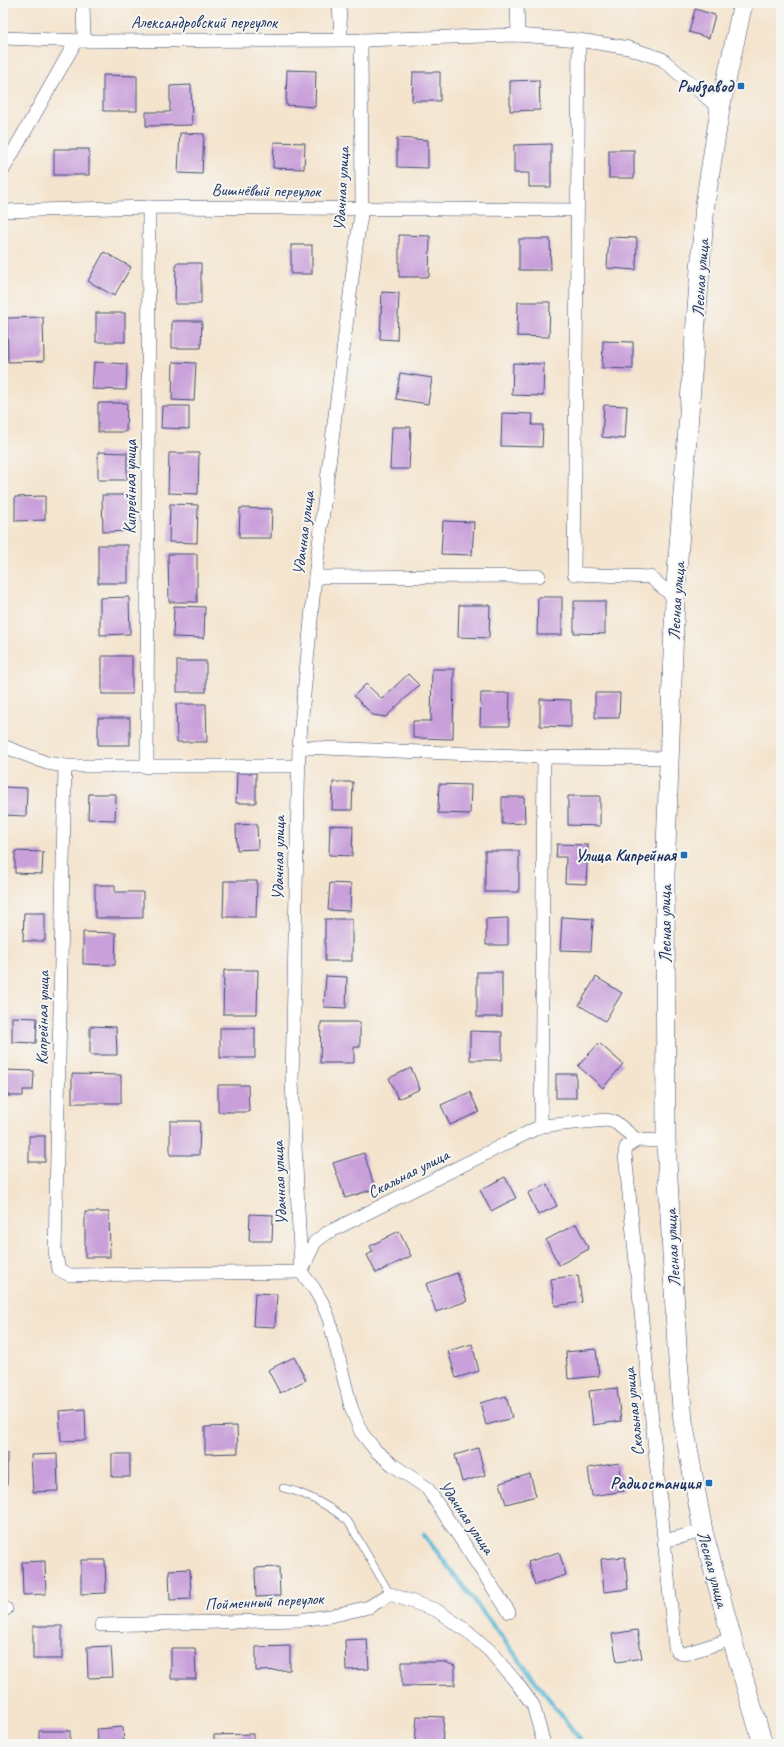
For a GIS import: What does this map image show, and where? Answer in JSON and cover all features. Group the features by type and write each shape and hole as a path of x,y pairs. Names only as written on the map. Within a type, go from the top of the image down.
{"main road":[{"name":"Лесная улица","path":"743,3 720,109 706,204 676,598 668,758 665,875 666,1141 682,1421 703,1531 732,1639 763,1744"}],"street":[{"path":"3,170 80,41 83,3"},
{"path":"339,3 341,39"},
{"path":"517,3 518,35"},
{"name":"Александровский переулок","path":"3,38 80,41 361,40 518,35 579,40 629,48 662,59 720,109"},
{"name":"Удачная улица","path":"361,40 362,209 354,262 315,577 298,766 292,1081 301,1272 316,1292 329,1319 351,1407 362,1432 376,1451 393,1465 427,1488 509,1612"},
{"path":"579,40 574,574 650,577 676,598"},
{"name":"Вишнёвый переулок","path":"3,211 149,207 577,210"},
{"name":"Кипрейная улица","path":"147,767 149,207"},
{"path":"315,577 539,576"},
{"path":"3,746 47,763 65,766 298,766"},
{"path":"299,747 544,757 668,758"},
{"path":"541,1126 544,757"},
{"name":"Кипрейная улица","path":"65,766 55,1251 59,1270 70,1275 301,1272"},
{"name":"Скальная улица","path":"301,1272 315,1242 327,1233 541,1126 606,1120 615,1122 636,1140 626,1147 625,1154 675,1647 679,1653 684,1654 732,1639"},
{"path":"636,1140 666,1141"},
{"path":"664,1541 703,1531"},
{"path":"390,1594 436,1610 467,1631 489,1650 533,1705 544,1744"},
{"name":"Пойменный переулок","path":"101,1625 314,1618 369,1607 390,1594"}],"lane":[{"path":"283,1488 298,1491 346,1520 390,1594"}],"building":[{"path":"695,9 715,15 709,38 689,32"},
{"path":"287,70 316,71 315,107 286,105"},
{"path":"413,72 440,72 440,101 412,101"},
{"path":"103,75 137,76 137,111 103,111"},
{"path":"539,80 540,110 510,111 510,81"},
{"path":"191,85 192,125 146,126 146,112 170,112 170,86"},
{"path":"180,133 204,134 202,174 178,173"},
{"path":"397,138 428,140 428,168 397,167"},
{"path":"274,142 305,143 304,169 273,168"},
{"path":"551,144 551,187 529,187 529,173 514,173 514,145"},
{"path":"54,149 89,149 89,175 54,175"},
{"path":"609,150 634,150 634,178 609,178"},
{"path":"399,235 430,236 429,277 399,277"},
{"path":"609,237 637,238 636,270 607,268"},
{"path":"519,239 550,239 551,270 519,270"},
{"path":"291,245 312,245 312,274 291,274"},
{"path":"104,252 131,267 114,296 88,281"},
{"path":"176,263 201,263 201,304 175,304"},
{"path":"382,292 399,293 397,340 380,339"},
{"path":"518,302 550,302 549,337 517,336"},
{"path":"96,313 125,313 125,342 96,342"},
{"path":"43,317 44,361 8,362 7,318"},
{"path":"172,321 202,321 201,348 172,348"},
{"path":"603,341 633,342 633,369 602,368"},
{"path":"94,362 127,364 126,390 92,389"},
{"path":"173,362 196,363 194,401 172,400"},
{"path":"513,363 544,364 543,396 512,395"},
{"path":"400,373 432,378 428,404 396,399"},
{"path":"98,403 127,403 126,432 98,432"},
{"path":"604,405 627,406 625,439 602,437"},
{"path":"162,406 189,406 189,429 161,428"},
{"path":"502,413 533,414 532,425 543,425 542,447 501,446"},
{"path":"392,427 411,427 409,469 390,469"},
{"path":"98,452 127,453 127,480 98,480"},
{"path":"169,453 199,453 198,494 168,493"},
{"path":"102,495 131,495 132,531 103,532"},
{"path":"45,496 45,520 15,521 15,497"},
{"path":"170,504 198,505 197,543 169,542"},
{"path":"240,508 272,509 271,538 239,538"},
{"path":"443,521 474,522 472,555 441,554"},
{"path":"98,545 128,545 128,583 98,583"},
{"path":"168,554 197,554 197,602 169,602"},
{"path":"129,597 130,634 100,635 100,598"},
{"path":"538,597 562,597 562,635 537,635"},
{"path":"574,601 605,601 605,634 574,633"},
{"path":"459,605 490,605 489,638 458,637"},
{"path":"174,606 205,607 204,638 173,637"},
{"path":"102,656 132,656 132,694 102,694"},
{"path":"177,661 206,661 206,692 177,692"},
{"path":"432,669 454,669 453,739 413,738 413,721 431,721"},
{"path":"408,674 419,685 386,717 373,715 354,696 366,684 382,699"},
{"path":"481,693 510,693 509,726 480,726"},
{"path":"595,693 620,693 619,718 595,718"},
{"path":"540,699 571,700 571,727 540,726"},
{"path":"176,704 206,704 207,742 177,742"},
{"path":"98,718 130,718 130,745 98,745"},
{"path":"237,773 256,773 256,803 236,803"},
{"path":"333,782 353,782 352,810 332,810"},
{"path":"439,784 471,785 470,814 438,813"},
{"path":"3,787 27,788 26,816 3,815"},
{"path":"89,794 116,794 115,820 88,819"},
{"path":"568,796 600,796 600,826 568,825"},
{"path":"502,797 524,797 525,823 502,824"},
{"path":"257,824 258,849 237,850 236,825"},
{"path":"330,825 353,826 352,856 329,855"},
{"path":"557,844 588,845 586,884 565,883 566,857 556,857"},
{"path":"15,851 43,852 42,874 15,873"},
{"path":"485,851 519,851 519,892 485,892"},
{"path":"224,881 257,881 256,917 223,917"},
{"path":"330,883 351,884 350,911 328,910"},
{"path":"95,885 115,885 115,892 143,892 143,918 95,918"},
{"path":"24,913 45,913 45,941 23,941"},
{"path":"562,917 593,919 591,951 560,950"},
{"path":"508,918 508,945 486,945 486,919"},
{"path":"325,919 352,919 352,961 325,961"},
{"path":"83,932 116,933 115,965 83,964"},
{"path":"224,970 258,970 257,1014 223,1014"},
{"path":"477,972 502,972 502,1017 477,1017"},
{"path":"326,976 347,977 346,1008 324,1007"},
{"path":"596,977 622,993 605,1021 579,1005"},
{"path":"12,1017 37,1018 36,1043 12,1042"},
{"path":"321,1022 360,1022 360,1047 354,1047 354,1063 320,1063"},
{"path":"90,1026 116,1027 117,1055 90,1055"},
{"path":"220,1028 255,1028 255,1058 220,1058"},
{"path":"470,1031 502,1032 502,1060 470,1060"},
{"path":"599,1043 623,1064 603,1088 578,1066"},
{"path":"411,1068 420,1089 398,1099 389,1078"},
{"path":"3,1070 34,1071 33,1090 23,1090 23,1096 8,1096 8,1089 3,1089"},
{"path":"72,1074 121,1075 121,1103 72,1103"},
{"path":"556,1074 576,1074 576,1098 556,1098"},
{"path":"218,1085 248,1085 249,1112 218,1112"},
{"path":"470,1092 479,1112 450,1125 441,1105"},
{"path":"170,1121 200,1121 199,1155 170,1155"},
{"path":"29,1136 45,1136 45,1162 29,1162"},
{"path":"364,1153 375,1189 345,1198 333,1163"},
{"path":"505,1177 516,1198 491,1211 480,1190"},
{"path":"547,1184 557,1206 538,1215 528,1193"},
{"path":"85,1212 109,1212 110,1257 85,1257"},
{"path":"250,1214 273,1215 272,1241 249,1241"},
{"path":"576,1224 589,1249 559,1265 546,1240"},
{"path":"399,1231 411,1256 376,1273 367,1255 373,1252 370,1246"},
{"path":"457,1273 467,1301 436,1312 426,1284"},
{"path":"578,1275 582,1302 555,1306 551,1279"},
{"path":"255,1293 277,1294 275,1327 253,1326"},
{"path":"472,1344 479,1371 456,1378 448,1351"},
{"path":"596,1349 599,1376 568,1379 566,1352"},
{"path":"294,1357 306,1380 280,1393 268,1370"},
{"path":"617,1388 621,1421 593,1425 589,1391"},
{"path":"506,1396 512,1418 486,1425 480,1403"},
{"path":"85,1409 86,1440 61,1441 59,1411"},
{"path":"237,1426 238,1453 205,1454 205,1427"},
{"path":"478,1448 485,1475 462,1482 455,1455"},
{"path":"3,1453 7,1453 7,1484 3,1484"},
{"path":"57,1454 58,1491 33,1492 31,1455"},
{"path":"112,1454 130,1454 130,1477 112,1477"},
{"path":"619,1463 624,1491 592,1496 588,1468"},
{"path":"530,1474 536,1496 506,1504 500,1483"},
{"path":"559,1552 566,1575 535,1585 528,1562"},
{"path":"625,1557 628,1589 604,1592 601,1559"},
{"path":"81,1560 105,1560 106,1593 81,1594"},
{"path":"45,1561 46,1594 23,1595 22,1562"},
{"path":"279,1567 280,1596 256,1597 255,1568"},
{"path":"190,1569 191,1599 170,1600 169,1570"},
{"path":"33,1626 62,1626 62,1659 33,1659"},
{"path":"637,1630 642,1658 617,1662 612,1634"},
{"path":"367,1639 369,1669 346,1670 345,1640"},
{"path":"111,1646 113,1677 88,1678 87,1647"},
{"path":"290,1646 290,1670 256,1671 256,1647"},
{"path":"171,1648 195,1648 196,1679 171,1679"},
{"path":"402,1662 445,1662 455,1666 455,1685 402,1686"},
{"path":"417,1716 444,1717 442,1744 415,1744"},
{"path":"123,1727 124,1744 98,1744 97,1729"},
{"path":"39,1731 70,1731 70,1744 39,1744"},
{"path":"253,1734 253,1744 214,1744 214,1735"}],"waterway":[{"path":"424,1535 578,1737 581,1744"}],"place":[{"name":"Рыбзавод","path":"741,86"},
{"name":"Улица Кипрейная","path":"684,855"},
{"name":"Радиостанция","path":"709,1483"}]}
